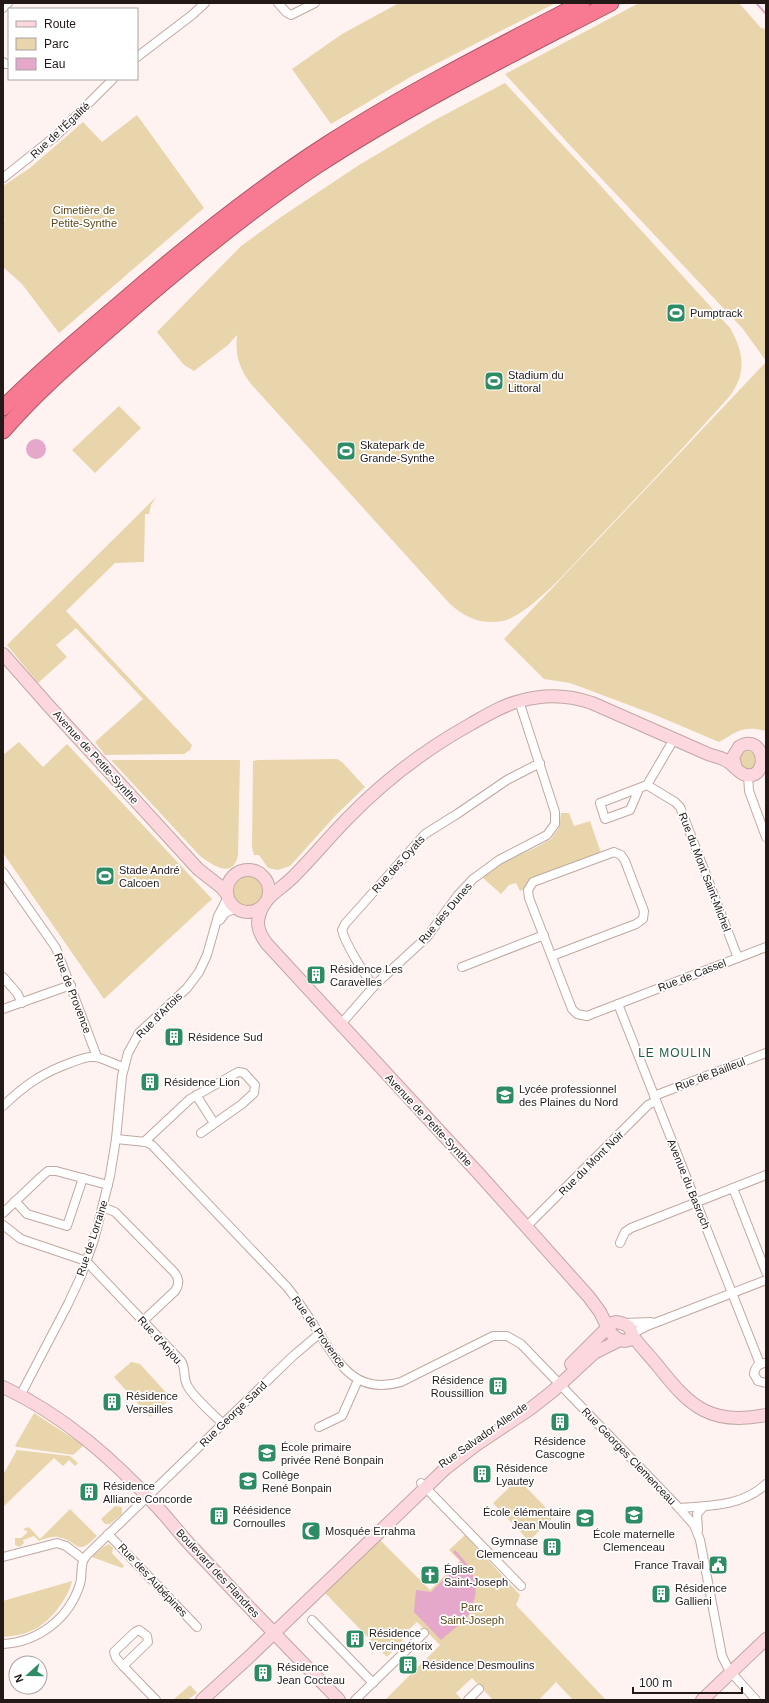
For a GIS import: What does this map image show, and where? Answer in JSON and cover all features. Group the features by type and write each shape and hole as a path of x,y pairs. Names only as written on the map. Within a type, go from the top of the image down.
{"highway":[{"path":"3,408 60,354 158,270 208,229 276,178 330,142 408,96 582,3"},
{"path":"3,431 40,392 147,297 218,238 280,191 339,152 401,115 475,74 611,3"}],"street":[{"path":"3,8 8,3"},
{"path":"138,56 192,15 205,3"},
{"path":"278,3 291,15 315,3"},
{"name":"Rue de l'Égalité","path":"3,178 51,140 112,80"},
{"name":"Avenue de Petite-Synthe","path":"3,654 190,859 198,870 221,887 228,896"},
{"path":"265,902 269,889 266,879 259,873 251,870 243,871 234,875 229,883 228,896 238,909 253,912 265,902 299,871 355,810 398,772 423,753 459,731 495,710 519,701 537,697 556,696 586,701 714,756 726,760 741,773 748,775 758,772 764,759 757,746 749,744 741,746 735,752 714,756"},
{"name":"Rue des Dunes","path":"341,1024 374,986 427,937 458,895 479,874 502,859 541,840 551,831 555,824 555,814 519,701"},
{"path":"643,787 600,803 605,819 630,810 674,739"},
{"path":"735,752 733,759 736,768"},
{"name":"Rue des Oyats","path":"374,986 367,978 345,938 342,930 345,924 424,834 458,814 506,780 540,763"},
{"path":"748,775 749,791 763,820 766,837"},
{"name":"Rue du Mont Saint-Michel","path":"643,787 675,802 680,807 738,958"},
{"path":"617,852 622,856 643,907 643,919 636,924 552,956 528,892 531,884 617,852"},
{"name":"Avenue de Petite-Synthe","path":"190,859 212,874 222,876 234,875"},
{"path":"266,879 281,879 299,871"},
{"name":"Rue de Provence","path":"3,872 54,945 62,962 98,1057"},
{"name":"Rue d'Artois","path":"123,1068 130,1048 139,1034 198,976 208,955 219,914 228,896"},
{"name":"Avenue de Petite-Synthe","path":"265,902 258,916 257,924 259,932 267,944"},
{"name":"Avenue de Petite-Synthe","path":"238,909 254,931 341,1024 614,1326"},
{"name":"Rue d'Artois","path":"216,927 225,913 238,909"},
{"path":"462,967 544,935"},
{"name":"Rue de Cassel","path":"552,956 572,1009 575,1013 582,1016 588,1016 766,947"},
{"path":"3,977 18,993 22,1003"},
{"path":"3,1009 71,985"},
{"name":"Avenue du Basroch","path":"618,1004 732,1293 763,1364 755,1369 755,1376 758,1381 766,1383"},
{"name":"Rue de Bailleul","path":"655,1098 766,1052"},
{"path":"3,1106 26,1085 47,1072 84,1058 98,1057 123,1068"},
{"name":"Rue de Lorraine","path":"20,1396 56,1328 86,1261 103,1207 116,1139 123,1068"},
{"path":"144,1142 183,1105 196,1095 238,1072 244,1073 253,1082 256,1088 252,1095 242,1104 201,1133"},
{"path":"196,1095 214,1124"},
{"name":"Rue du Mont Noir","path":"526,1227 655,1098"},
{"name":"Rue de Provence","path":"116,1139 144,1142 152,1145 283,1282 298,1300 340,1365 350,1375 358,1380 379,1385 400,1382 485,1338 498,1335 510,1337 518,1342 558,1382"},
{"path":"3,1213 48,1171 56,1171 108,1185"},
{"path":"620,1242 625,1232 631,1228 766,1175"},
{"path":"15,1201 27,1214 67,1226 82,1178"},
{"path":"733,1188 766,1272"},
{"path":"103,1207 115,1212 173,1271 178,1279 178,1286 175,1291 144,1322"},
{"path":"3,1224 20,1239 86,1261"},
{"name":"Rue d'Anjou","path":"86,1261 181,1361 184,1367 185,1379 188,1388 223,1424"},
{"path":"627,1338 666,1319 766,1280"},
{"path":"614,1326 666,1319"},
{"path":"614,1326 690,1402 709,1413 734,1419 766,1415"},
{"path":"614,1326 630,1327 627,1338"},
{"name":"Rue Salvador Allende","path":"202,1700 248,1658 274,1629 423,1485 464,1454 528,1411 614,1326"},
{"name":"Rue George Sand","path":"83,1559 293,1356 319,1334"},
{"name":"Rue Salvador Allende","path":"558,1382 594,1353 627,1338"},
{"path":"319,1427 342,1416 358,1380"},
{"name":"Rue Georges Clemenceau","path":"558,1382 679,1508 694,1525 699,1536"},
{"name":"Boulevard des Flandres","path":"3,1387 59,1420 84,1438 112,1462 204,1551 274,1629 346,1700"},
{"path":"423,1485 521,1586"},
{"path":"679,1508 737,1502 754,1494 766,1485"},
{"name":"Rue Georges Clemenceau","path":"704,1506 697,1514 699,1536 720,1648 727,1676 756,1700"},
{"name":"Rue des Aubépines","path":"108,1534 197,1627"},
{"path":"3,1557 57,1543 66,1546 83,1559 78,1588 70,1603 57,1620 45,1631 33,1638 3,1644"},
{"path":"312,1620 373,1683"},
{"path":"123,1666 147,1643 148,1637 141,1630 135,1632 114,1652 116,1658 123,1666 156,1700"},
{"path":"346,1700 373,1683 424,1633"},
{"path":"702,1700 766,1639"},
{"path":"468,1700 479,1689"}],"green space":[{"path":"399,3 556,3 412,76 331,124 292,69 342,34"},
{"path":"639,3 739,3 761,28 766,29 766,361 743,329 505,74"},
{"name":"Stadium du Littoral","path":"505,83 730,328 741,354 742,363 739,380 729,397 555,584 528,608 515,616 503,621 488,622 468,617 450,604 251,384 243,372 237,355 237,335 228,345 194,371 184,365 157,332 241,246 281,217 359,165 433,121"},
{"name":"Cimetière de Petite-Synthe","path":"137,115 204,208 59,333 22,284 3,267 3,222 5,220 3,217 3,186 30,168 83,122 102,142"},
{"path":"766,362 766,731 758,729 741,730 719,742 653,714 570,683 544,679 504,639"},
{"path":"119,406 141,428 95,473 72,450"},
{"path":"156,497 151,505 149,514 145,514 144,562 115,563 66,611 192,745 190,750 184,754 105,755 95,742 143,699 76,628 56,645 67,657 38,683 7,645"},
{"name":"Stade André Calcoen","path":"19,742 43,767 67,744 212,899 104,999 3,853 3,755"},
{"path":"744,751 752,751 757,756 755,767 752,769 744,769 739,764 739,756"},
{"path":"337,759 342,762 365,787 336,815 290,866 278,870 268,868 259,855 254,855 252,847 253,761"},
{"path":"111,760 240,760 238,855 232,867 227,869 216,866 200,856"},
{"path":"561,813 569,813 574,826 590,821 601,853 529,881 525,889 520,891 516,883 509,885 501,894 482,877 495,866 551,839 559,828"},
{"path":"245,875 251,875 261,882 264,891 263,897 257,904 251,907 245,907 235,900 232,894 232,888 239,878"},
{"path":"131,1362 140,1364 171,1398 150,1417 114,1377"},
{"path":"34,1413 83,1446 73,1455 15,1446"},
{"path":"17,1450 70,1456 78,1463 75,1466 69,1460 63,1466 54,1458 3,1507 3,1475"},
{"path":"518,1479 554,1516 529,1541 493,1503"},
{"path":"115,1506 122,1507 122,1514 110,1524 105,1524 101,1519"},
{"path":"70,1509 97,1536 90,1543 81,1547 58,1537 51,1537 39,1541 34,1536 23,1540 24,1543 20,1547 15,1545 15,1538 21,1538 28,1532 23,1529 29,1527 40,1539"},
{"name":"Parc Saint-Joseph","path":"465,1535 520,1595 516,1605 606,1700 573,1700 556,1682 539,1700 493,1700 472,1678 456,1693 462,1700 386,1699 440,1645 417,1622 401,1637 403,1640 387,1657 324,1592 378,1538 430,1590 460,1561 449,1550"},
{"path":"109,1544 113,1548 112,1553 124,1566 122,1568 92,1557 103,1547"},
{"path":"72,1581 70,1588 59,1608 43,1624 25,1633 3,1637 3,1601"},
{"path":"190,1685 197,1693 187,1700 173,1700"}],"water":[{"path":"36,439 43,442 46,449 43,456 36,459 29,456 26,449 29,442"},
{"path":"455,1550 473,1575 476,1589 475,1597 467,1617 441,1640 414,1612 416,1590 431,1592 462,1562 453,1552"}],"waterway":[{"path":"756,3 766,14"}],"place":[{"name":"Pumptrack","path":"676,313"},
{"name":"Stadium du Littoral","path":"494,381"},
{"name":"Skatepark de Grande-Synthe","path":"346,451"},
{"name":"Stade André Calcoen","path":"105,876"},
{"name":"Résidence Les Caravelles","path":"316,975"},
{"name":"Résidence Sud","path":"174,1037"},
{"name":"Résidence Lion","path":"150,1082"},
{"name":"Lycée professionnel des Plaines du Nord","path":"505,1095"},
{"name":"Résidence Roussillion","path":"498,1386"},
{"name":"Résidence Versailles","path":"112,1402"},
{"name":"Résidence Cascogne","path":"560,1422"},
{"name":"École primaire privée René Bonpain","path":"267,1453"},
{"name":"Résidence Lyautey","path":"482,1474"},
{"name":"Collège René Bonpain","path":"248,1481"},
{"name":"Résidence Alliance Concorde","path":"89,1492"},
{"name":"École maternelle Clemenceau","path":"634,1515"},
{"name":"Réésidence Cornoulles","path":"219,1516"},
{"name":"École élémentaire Jean Moulin","path":"585,1518"},
{"name":"Mosquée Errahma","path":"311,1531"},
{"name":"Gymnase Clemenceau","path":"552,1547"},
{"name":"France Travail","path":"718,1565"},
{"name":"Église Saint-Joseph","path":"430,1575"},
{"name":"Résidence Gallieni","path":"661,1594"},
{"name":"Résidence Vercingétorix","path":"355,1639"},
{"name":"Résidence Desmoulins","path":"408,1665"},
{"name":"Résidence Jean Cocteau","path":"263,1673"}],"district":[{"name":"LE MOULIN","path":"675,1053"}]}
